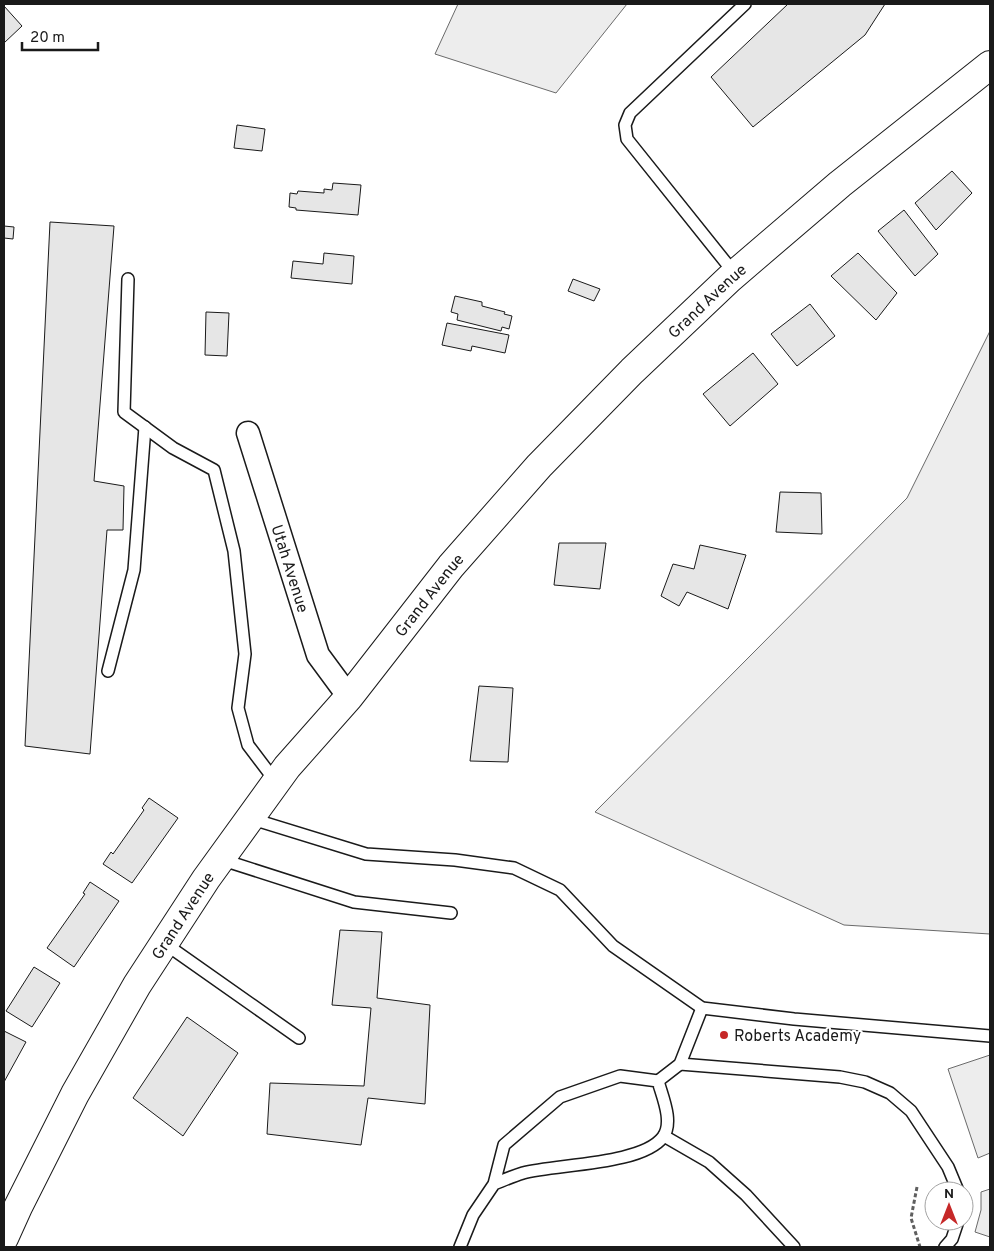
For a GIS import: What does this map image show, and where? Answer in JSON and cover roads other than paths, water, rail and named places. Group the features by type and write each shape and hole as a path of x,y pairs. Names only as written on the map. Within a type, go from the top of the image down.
{"street":[{"name":"Grand Avenue","path":"4,1238 74,1094 164,943 220,859 287,767 349,697 451,566 539,466 632,371 735,274 840,184 990,65"},
{"name":"Utah Avenue","path":"248,433 318,655 349,697"}],"lane":[{"path":"735,274 627,139 625,125 630,113 745,4"},
{"path":"128,279 124,412 173,448 214,470 234,551 246,654 238,708 248,746 276,782"},
{"path":"108,671 134,570 145,427"},
{"path":"250,818 366,854 455,860 514,868 560,890 613,946 702,1008 794,1019 990,1036"},
{"path":"220,859 354,902 451,913"},
{"path":"164,943 299,1038"},
{"path":"460,1247 473,1216 494,1184 504,1145 560,1097 620,1076 658,1081 680,1064 702,1008"},
{"path":"680,1064 840,1077 865,1082 890,1093 911,1111 948,1167 954,1181"},
{"path":"494,1184 524,1173 598,1162 646,1150 664,1136 668,1118 658,1081"},
{"path":"664,1136 714,1166 746,1195 794,1247"},
{"path":"945,1247 952,1239 955,1231"}],"place":[{"name":"Roberts Academy","path":"724,1035"}]}
